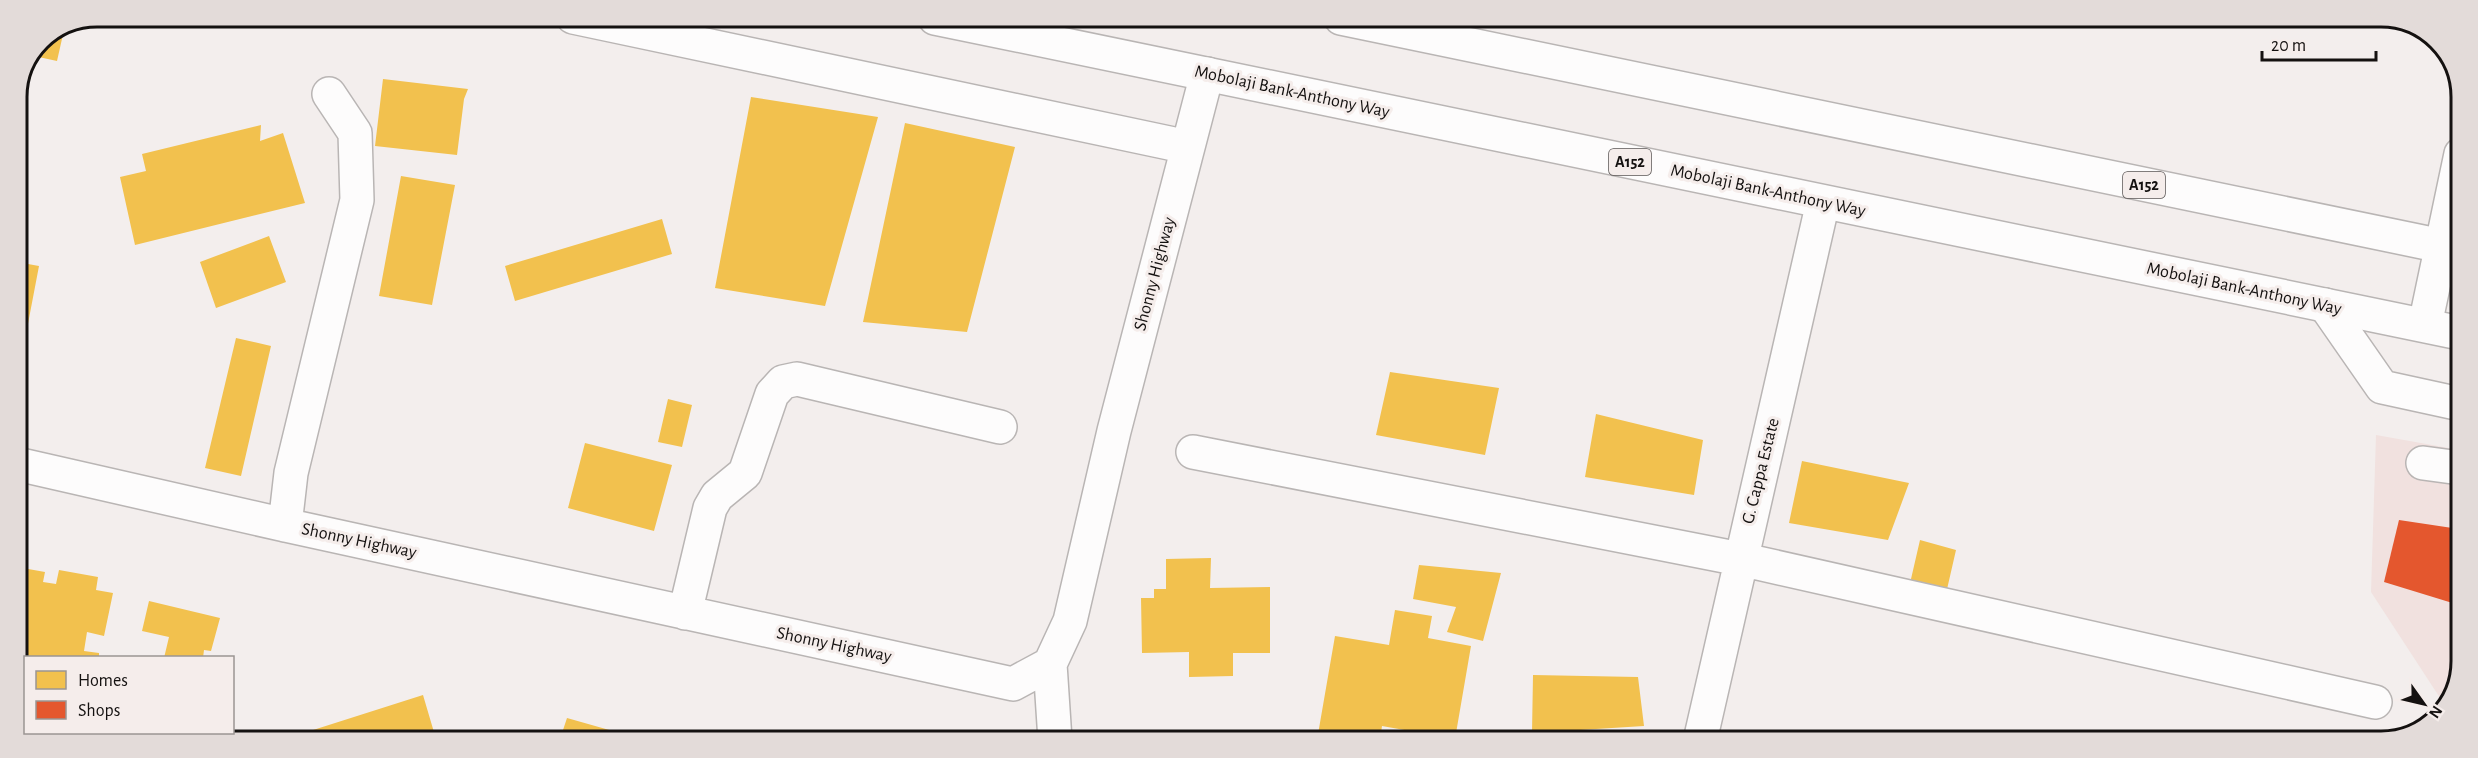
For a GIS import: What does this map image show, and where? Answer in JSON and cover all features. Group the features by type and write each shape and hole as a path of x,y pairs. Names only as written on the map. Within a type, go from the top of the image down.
{"street":[{"path":"620,27 1188,147"},
{"name":"Mobolaji Bank-Anthony Way","path":"979,27 2451,331"},
{"name":"A152","path":"1384,27 2451,248"},
{"name":"Shonny Highway","path":"27,466 1013,684 1050,664 1070,621 1117,419 1208,74"},
{"path":"285,525 291,473 357,200 355,133 329,94"},
{"name":"G. Cappa Estate","path":"1702,731 1740,559 1794,338 1823,202"},
{"path":"2425,326 2451,248"},
{"path":"2325,305 2382,387 2451,402"},
{"path":"685,613 710,508 717,496 745,473 772,394 783,382 797,379 1000,427"},
{"path":"1193,452 1740,559 2375,702"},
{"path":"2423,463 2451,467"},
{"path":"1050,664 1054,731"}],"shaded area":[{"path":"2376,435 2451,448 2451,661 2449,679 2440,698 2371,592"}],"building: Homes":[{"path":"63,36 57,61 40,57"},
{"path":"383,79 468,89 464,99 457,155 375,146"},
{"path":"751,97 878,117 825,306 715,288"},
{"path":"905,123 1015,147 967,332 863,322"},
{"path":"261,125 260,141 283,133 305,203 135,245 120,177 146,171 142,154"},
{"path":"401,176 455,185 432,305 379,296"},
{"path":"662,219 672,254 515,301 505,266"},
{"path":"269,236 286,282 216,308 200,262"},
{"path":"27,264 39,266 27,329"},
{"path":"236,338 271,346 241,476 205,468"},
{"path":"1390,372 1499,388 1485,455 1376,435"},
{"path":"668,399 692,405 682,447 658,442"},
{"path":"1596,414 1703,440 1694,495 1585,477"},
{"path":"585,443 672,465 654,531 568,508"},
{"path":"1802,461 1909,483 1888,540 1789,523"},
{"path":"1920,540 1956,550 1945,598 1908,592"},
{"path":"1211,558 1210,588 1270,587 1270,653 1233,653 1233,676 1189,677 1189,652 1142,653 1141,598 1154,598 1154,589 1166,589 1166,559"},
{"path":"1419,565 1501,573 1483,641 1447,632 1456,607 1413,599"},
{"path":"27,569 45,572 43,582 56,584 59,570 98,577 96,590 113,593 104,636 87,632 84,651 99,653 99,656 27,656"},
{"path":"149,601 220,618 211,651 204,650 203,656 164,656 169,637 142,631"},
{"path":"1395,610 1432,616 1428,638 1471,646 1456,731 1410,731 1382,726 1381,731 1319,731 1335,636 1389,645"},
{"path":"1533,675 1638,677 1644,726 1532,731"},
{"path":"423,695 434,731 310,731"},
{"path":"567,718 613,731 563,731"}],"building: Shops":[{"path":"2399,520 2451,528 2451,603 2384,582"}]}
